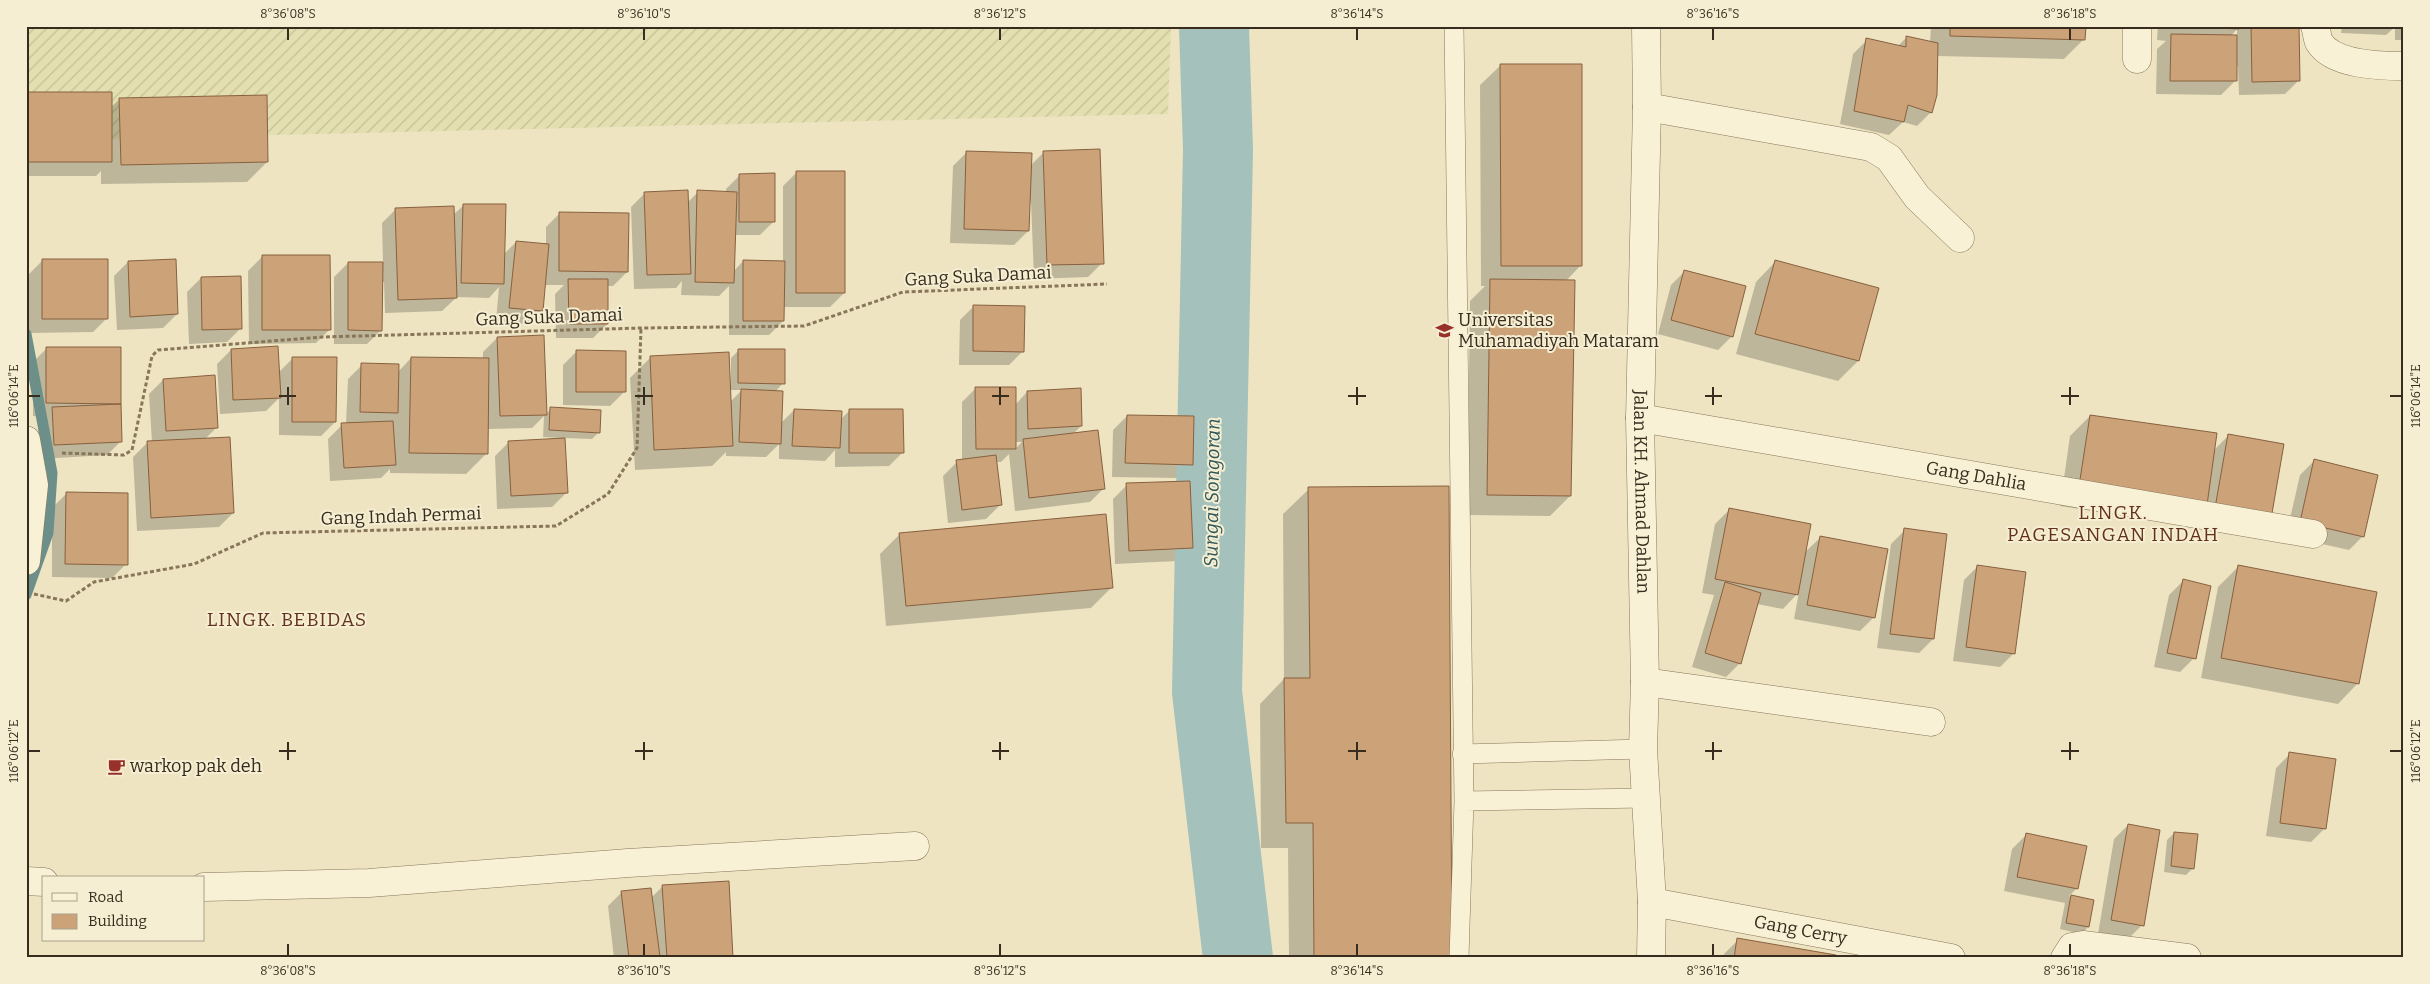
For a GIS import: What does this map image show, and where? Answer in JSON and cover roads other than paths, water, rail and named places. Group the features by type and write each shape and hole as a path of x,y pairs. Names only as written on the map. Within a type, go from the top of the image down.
{"street":[{"name":"Jalan KH. Ahmad Dahlan","path":"1646,26 1647,107 1640,418 1645,682 1643,749 1652,902 1651,958"},
{"path":"2137,26 2137,59"},
{"path":"2317,34 2331,53 2349,61 2382,66 2404,66"},
{"path":"1647,107 1871,147 1889,158 1917,197 1960,238"},
{"name":"Gang Dahlia","path":"1640,418 2313,534"},
{"path":"26,561 34,485 27,445"},
{"path":"1645,682 1931,722"},
{"path":"205,887 370,883 628,863 915,846"},
{"path":"26,881 42,882"},
{"name":"Gang Cerry","path":"1652,902 1951,958"},
{"path":"2065,958 2072,947 2083,944 2186,958"}],"lane":[{"path":"1454,26 1464,802 1459,958"},
{"path":"1462,754 1643,749"},
{"path":"1464,802 1645,798"}],"waterway":[{"name":"Sungai Songoran","path":"1214,26 1218,150 1207,692 1238,958"},
{"path":"26,334 52,473 48,533 26,595"}],"place":[{"name":"Universitas Muhamadiyah Mataram","path":"1444,330"},
{"name":"warkop pak deh","path":"116,766"}],"district":[{"name":"LINGK. PAGESANGAN INDAH","path":"2113,523"},
{"name":"LINGK. BEBIDAS","path":"287,619"}]}
